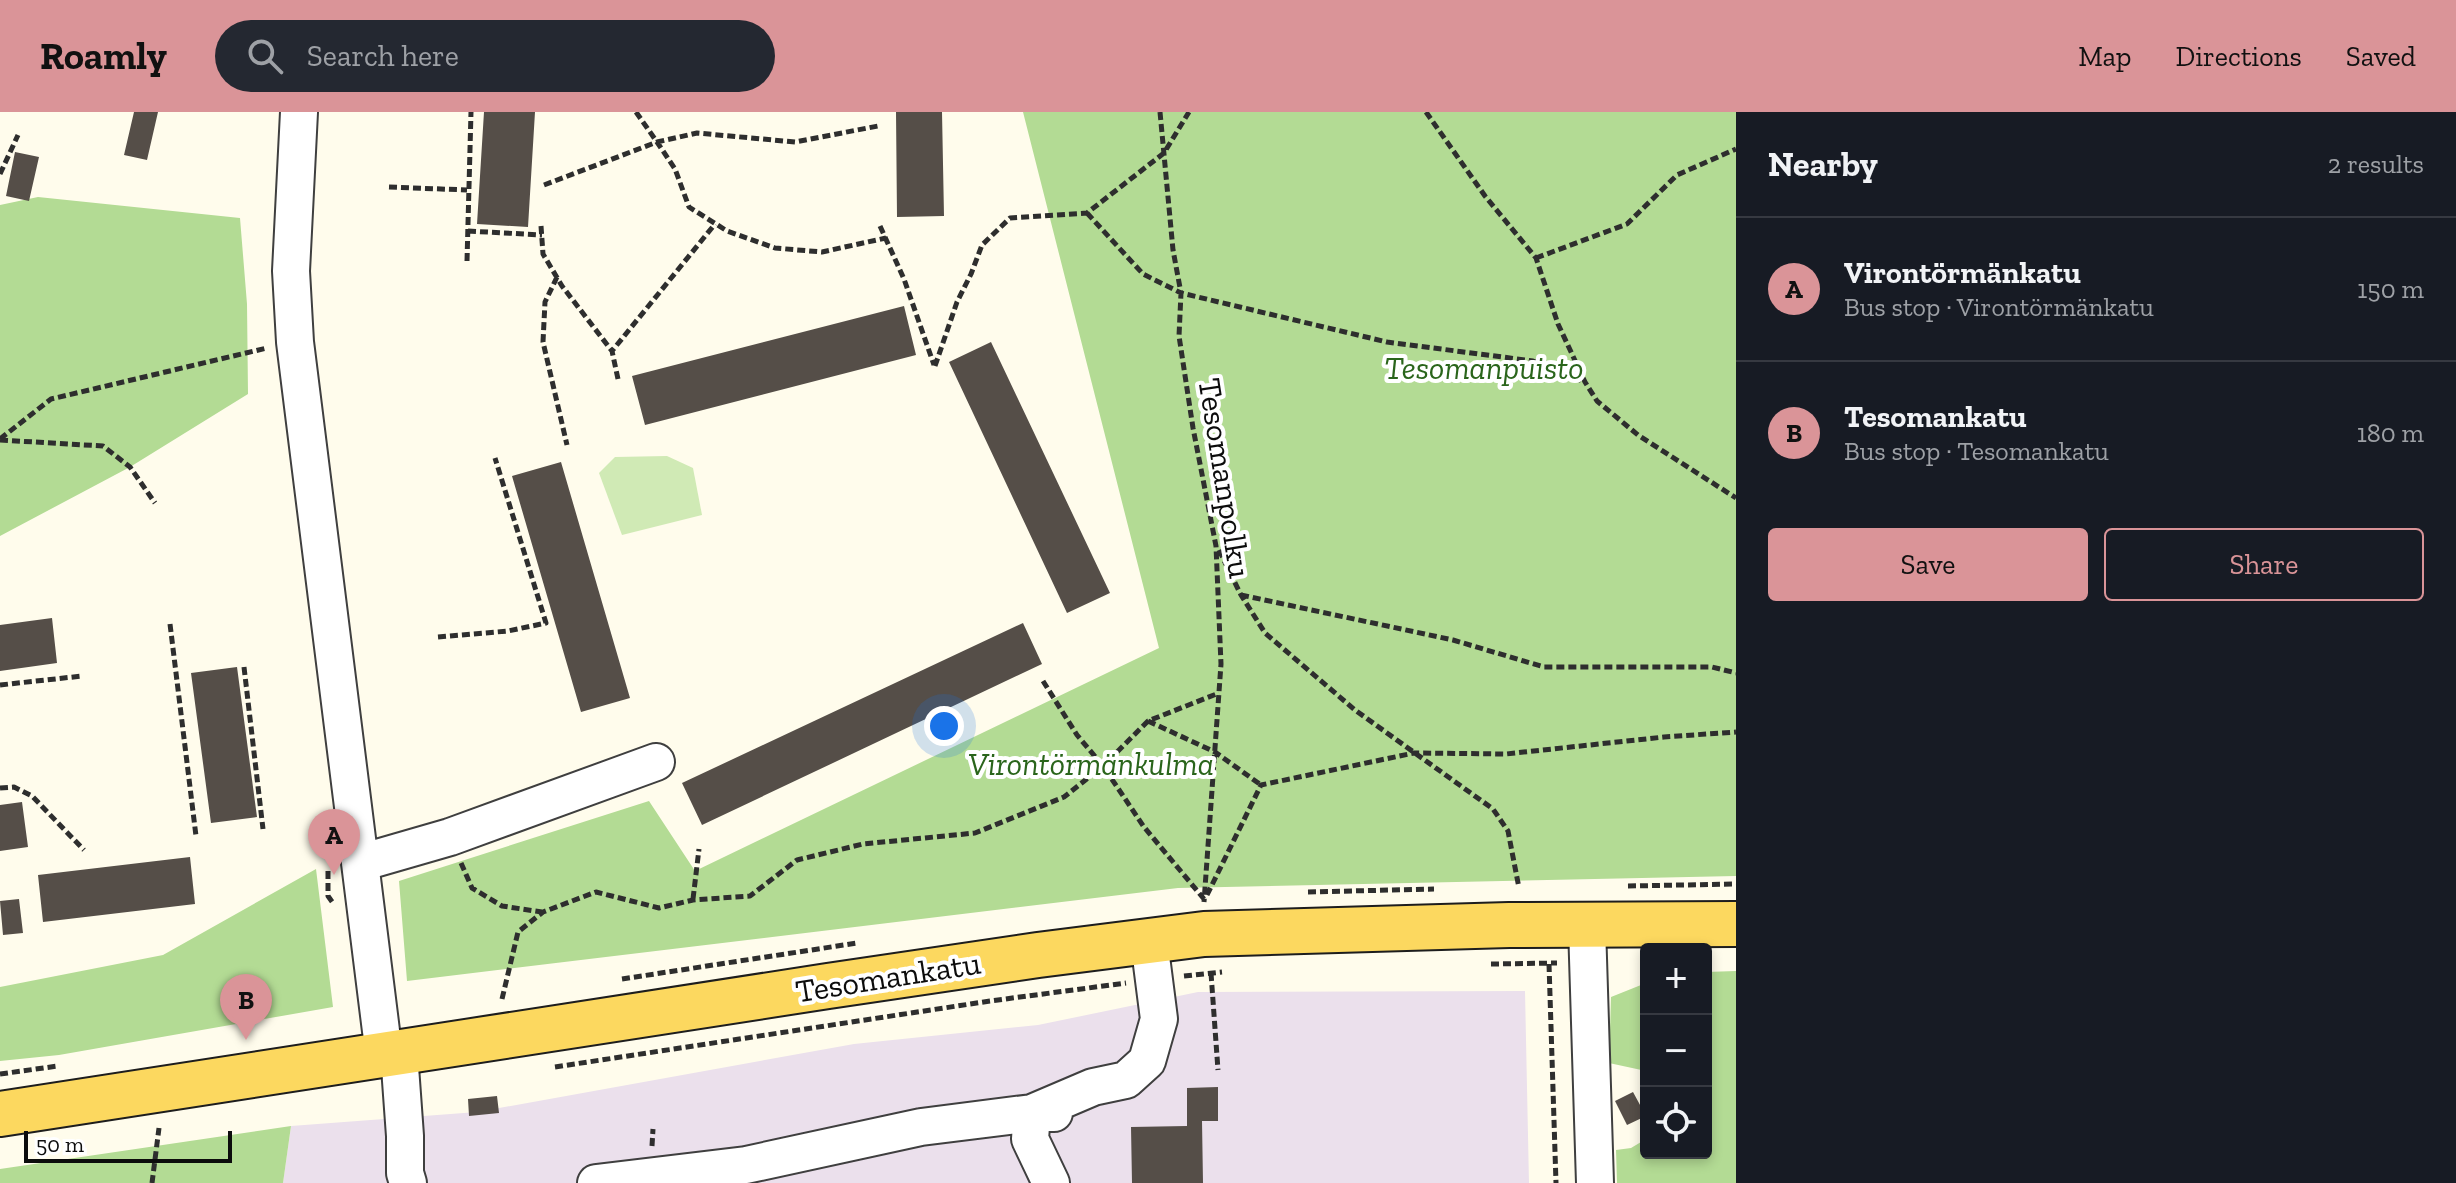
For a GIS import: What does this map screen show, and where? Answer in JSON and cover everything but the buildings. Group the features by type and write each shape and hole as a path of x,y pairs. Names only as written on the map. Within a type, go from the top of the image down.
{"main road":[{"name":"Tesomankatu","path":"0,1114 828,986 1152,961 1219,934 1509,925 1588,944 1736,924"}],"street":[{"path":"299,112 291,257 295,342 360,863 405,1136 404,1180"},
{"path":"360,863 450,837 656,762"},
{"path":"1588,944 1595,1183"},
{"path":"596,1183 746,1165 921,1127 1032,1113 1082,1091 1126,1080 1147,1061 1159,1019 1152,961"},
{"path":"1032,1113 1030,1139 1051,1183"}],"path":[{"path":"467,261 471,112"},
{"path":"636,112 675,169 689,207 727,231 775,248 822,252 886,238"},
{"name":"Tesomanpolku","path":"1160,112 1173,250 1181,293 1179,336 1216,546 1221,664 1204,900"},
{"path":"880,226 935,366 957,302 982,245 1010,218 1087,213 1164,153 1189,112"},
{"path":"1426,112 1485,196 1536,258 1558,324 1597,401 1638,435 1736,498"},
{"path":"544,185 657,142 697,133 795,142 878,126"},
{"path":"0,174 18,135"},
{"path":"1536,258 1627,224 1677,175 1736,149"},
{"path":"389,187 467,190"},
{"path":"1087,213 1143,274 1181,293 1387,342 1533,361 1585,382"},
{"path":"612,351 715,224"},
{"path":"541,226 543,254 612,351 618,379"},
{"path":"468,231 542,235"},
{"path":"557,277 545,302 543,342 567,445"},
{"path":"0,440 51,399 295,342"},
{"path":"0,440 103,446 130,467 155,503"},
{"path":"438,637 508,631 546,623 495,458"},
{"path":"1216,546 1265,633 1355,710 1493,809 1508,831 1519,888"},
{"path":"1241,595 1453,640 1544,667 1712,667 1736,673"},
{"path":"170,624 196,836"},
{"path":"244,667 263,829"},
{"path":"0,685 82,676"},
{"path":"1043,681 1077,735 1103,766 1144,827 1204,900 1261,785"},
{"path":"502,999 518,932 543,912 596,892 659,908 693,900 750,896 797,860 863,844 975,833 1064,797 1103,766 1148,721 1219,693"},
{"path":"1148,721 1215,752 1261,785 1414,753 1506,754 1736,732"},
{"path":"0,788 14,787 32,796 84,850"},
{"path":"450,837 472,888 502,906 543,912"},
{"path":"693,900 699,849"},
{"path":"1479,964 1549,964 1588,944"},
{"path":"550,1068 975,1003 1152,961 1211,973 1225,971"},
{"path":"1549,964 1556,1183"},
{"path":"1211,973 1218,1070"},
{"path":"145,1130 173,1126"},
{"path":"152,1183 159,1128"}],"shaded area":[{"path":"1525,991 1529,1183 283,1183 291,1126 477,1112 854,1044 1038,1025 1198,992"}],"green space":[{"path":"1023,112 1736,112 1736,876 1178,888 407,981 399,881 649,801 695,871 1159,648"},
{"path":"38,197 240,218 247,304 248,394 130,467 0,536 0,205"},
{"path":"667,456 693,468 702,515 622,535 599,473 615,457"},
{"path":"316,869 333,1007 59,1055 0,1061 0,987 163,955"},
{"path":"1736,971 1736,1183 1617,1183 1616,1150 1631,1148 1640,1143 1640,1159 1712,1159 1712,972"},
{"path":"1640,985 1640,1070 1609,1063 1611,997"},
{"path":"291,1126 283,1183 0,1183 0,1169"}],"place":[{"name":"Virontörmänkatu","path":"334,875"},
{"name":"Tesomankatu","path":"246,1040"}],"park label":[{"name":"Tesomanpuisto","path":"1484,368"},
{"name":"Virontörmänkulma","path":"1091,764"}]}
